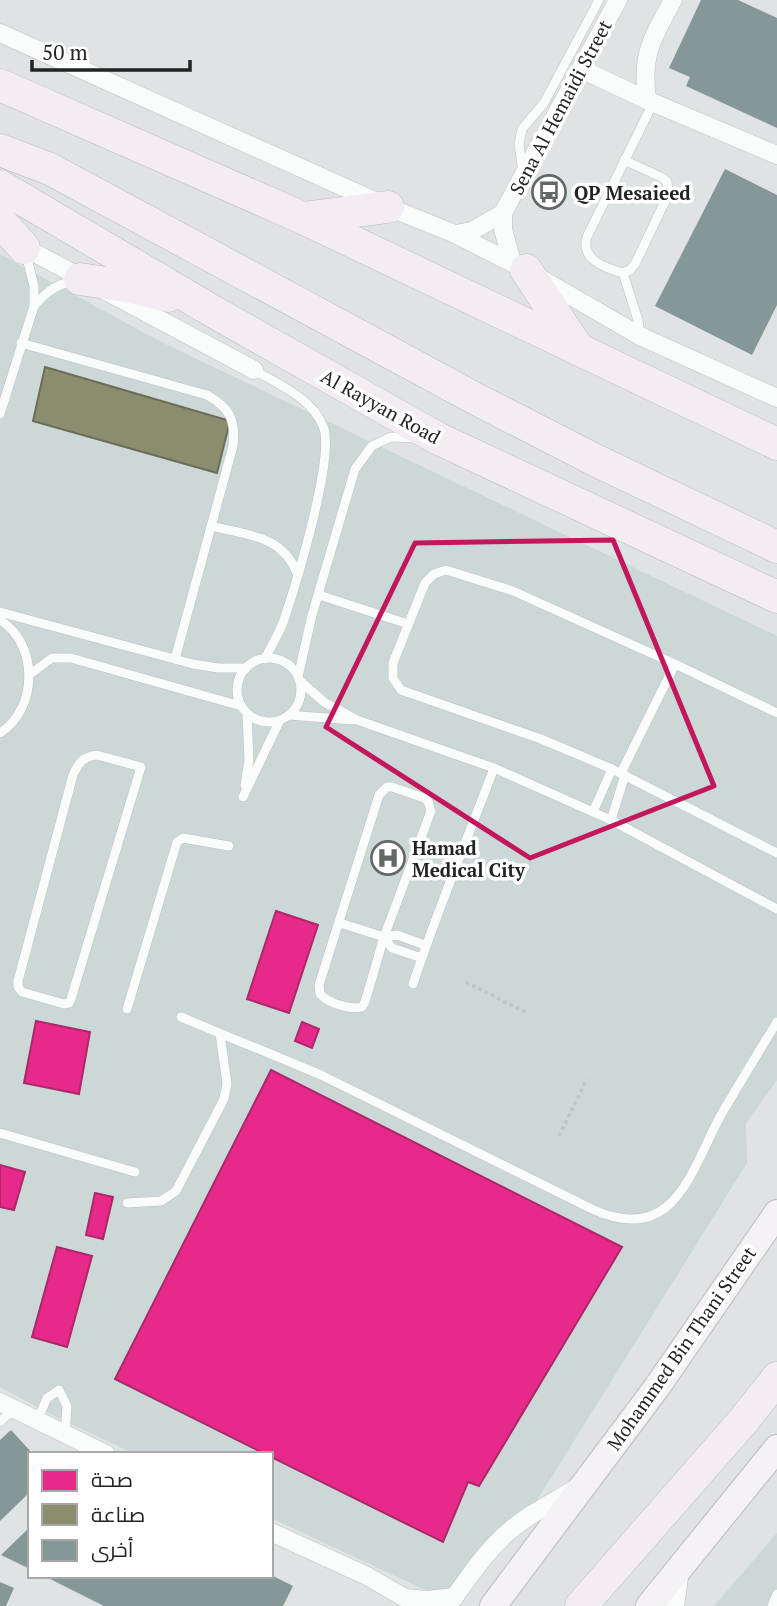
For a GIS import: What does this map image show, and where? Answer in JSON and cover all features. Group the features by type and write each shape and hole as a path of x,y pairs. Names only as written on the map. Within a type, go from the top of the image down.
{"highway":[{"path":"0,85 303,218 777,444"},
{"path":"0,150 50,169 476,399 597,461 777,547"},
{"name":"Al Rayyan Road","path":"0,186 214,312 439,439 777,597"},
{"path":"303,218 388,207"},
{"path":"0,220 12,241"},
{"path":"519,266 580,352"},
{"path":"80,279 171,296 214,312"},
{"path":"597,461 777,524"},
{"path":"728,575 777,615"},
{"path":"581,1606 727,1440 777,1378"}],"main road":[{"name":"Mohammed Bin Thani Street","path":"493,1606 685,1348 777,1213"},
{"path":"649,1606 777,1448"}],"street":[{"name":"Sena Al Hemaidi Street","path":"519,266 503,229 503,213 618,0"},
{"path":"650,101 645,68 649,46 673,0"},
{"path":"0,33 388,207 455,234 519,266 640,336 777,398"},
{"path":"581,69 777,155"},
{"name":"Sena Al Hemaidi Street","path":"455,234 472,231 503,213"},
{"path":"12,241 254,370"},
{"path":"7,1405 102,1452"},
{"name":"Mohammed Bin Thani Street","path":"451,1602 482,1559 505,1534 584,1483"},
{"path":"273,1533 367,1576 405,1598 451,1602"},
{"path":"676,1606 680,1570"},
{"path":"385,1587 402,1606"}],"lane":[{"path":"523,175 519,144 522,129 544,103 599,0"},
{"path":"624,160 663,178 667,182 669,193 635,264 623,273 592,259 586,253 584,245 650,101"},
{"path":"12,241 31,267 34,306"},
{"path":"623,273 638,320 640,336"},
{"path":"0,414 34,306 54,287 80,279"},
{"path":"21,343 207,395 220,403 230,415 235,430 233,446 175,659"},
{"path":"254,370 306,400 324,428 325,460 297,573 283,623 265,659"},
{"path":"246,668 237,686 237,696 244,710 248,760 243,797 285,718 300,699 298,678 355,469 372,446 391,436 439,439"},
{"path":"211,526 276,544 286,552 297,573"},
{"path":"777,713 513,591 446,570 434,574 425,583 393,663 393,678 401,690 541,740 619,773 777,853"},
{"path":"319,594 408,624"},
{"path":"0,612 218,668 246,668 265,659 284,663 324,702 357,720 494,768 611,820 777,908"},
{"path":"0,620 17,633 28,657 29,675 27,690 19,710 10,727 0,733"},
{"path":"29,675 52,658 71,658 244,710 257,720 357,720"},
{"path":"593,812 619,773 675,664"},
{"path":"97,755 141,767 69,1003 64,1004 22,992 18,981 75,768 84,758 97,755"},
{"path":"413,984 425,946 446,898 494,768"},
{"path":"611,820 619,773"},
{"path":"392,787 424,798 431,811 384,937 364,1005 356,1009 326,1000 320,994 319,985 340,923 382,790 392,787"},
{"path":"127,1010 177,842 183,838 229,846"},
{"path":"340,923 384,937 397,935 425,946"},
{"path":"384,937 392,948 422,958"},
{"path":"181,1017 321,1075 607,1216 635,1219 662,1210 683,1191 719,1118 777,1023"},
{"path":"127,1203 161,1200 176,1191 224,1099 227,1084 220,1034"},
{"path":"0,1133 135,1172"},
{"path":"37,1421 47,1398 59,1390 67,1406 65,1434"},
{"path":"0,1422 7,1405"}],"path":[{"path":"466,982 527,1013"},
{"path":"559,1136 587,1079"}],"highlighted area":[{"path":"613,540 714,786 530,858 326,727 415,543"}],"shaded area":[{"name":"Hamad Medical City","path":"0,254 159,341 777,636 777,1080 746,1123 747,1163 513,1539 471,1577 436,1595 273,1519 273,1452 131,1452 0,1387"},
{"path":"777,1533 777,1606 714,1606"}],"building: صحة":[{"path":"276,911 318,925 289,1013 247,999"},
{"path":"36,1021 90,1032 79,1094 24,1083"},
{"path":"302,1022 319,1029 312,1048 295,1041"},
{"path":"271,1070 622,1247 479,1486 468,1482 443,1542 273,1458 273,1452 261,1452 115,1379"},
{"path":"0,1165 25,1172 14,1210 0,1207"},
{"path":"95,1193 113,1197 103,1239 86,1235"},
{"path":"57,1247 92,1256 67,1347 32,1337"}],"building: صناعة":[{"path":"45,367 230,421 217,473 33,421"}],"building: أخرى":[{"path":"701,0 738,0 777,18 777,128 686,86 690,77 669,68"},
{"path":"725,169 777,195 777,305 752,355 655,306"},
{"path":"11,1430 31,1452 28,1452 28,1494 0,1521 0,1440"},
{"path":"28,1529 28,1568 1,1555"},
{"path":"273,1576 293,1586 283,1606 104,1606 48,1578"},
{"path":"0,1582 14,1588 6,1606 0,1606"}],"place":[{"name":"QP Mesaieed","path":"549,192"},
{"name":"Hamad Medical City","path":"388,858"}]}
